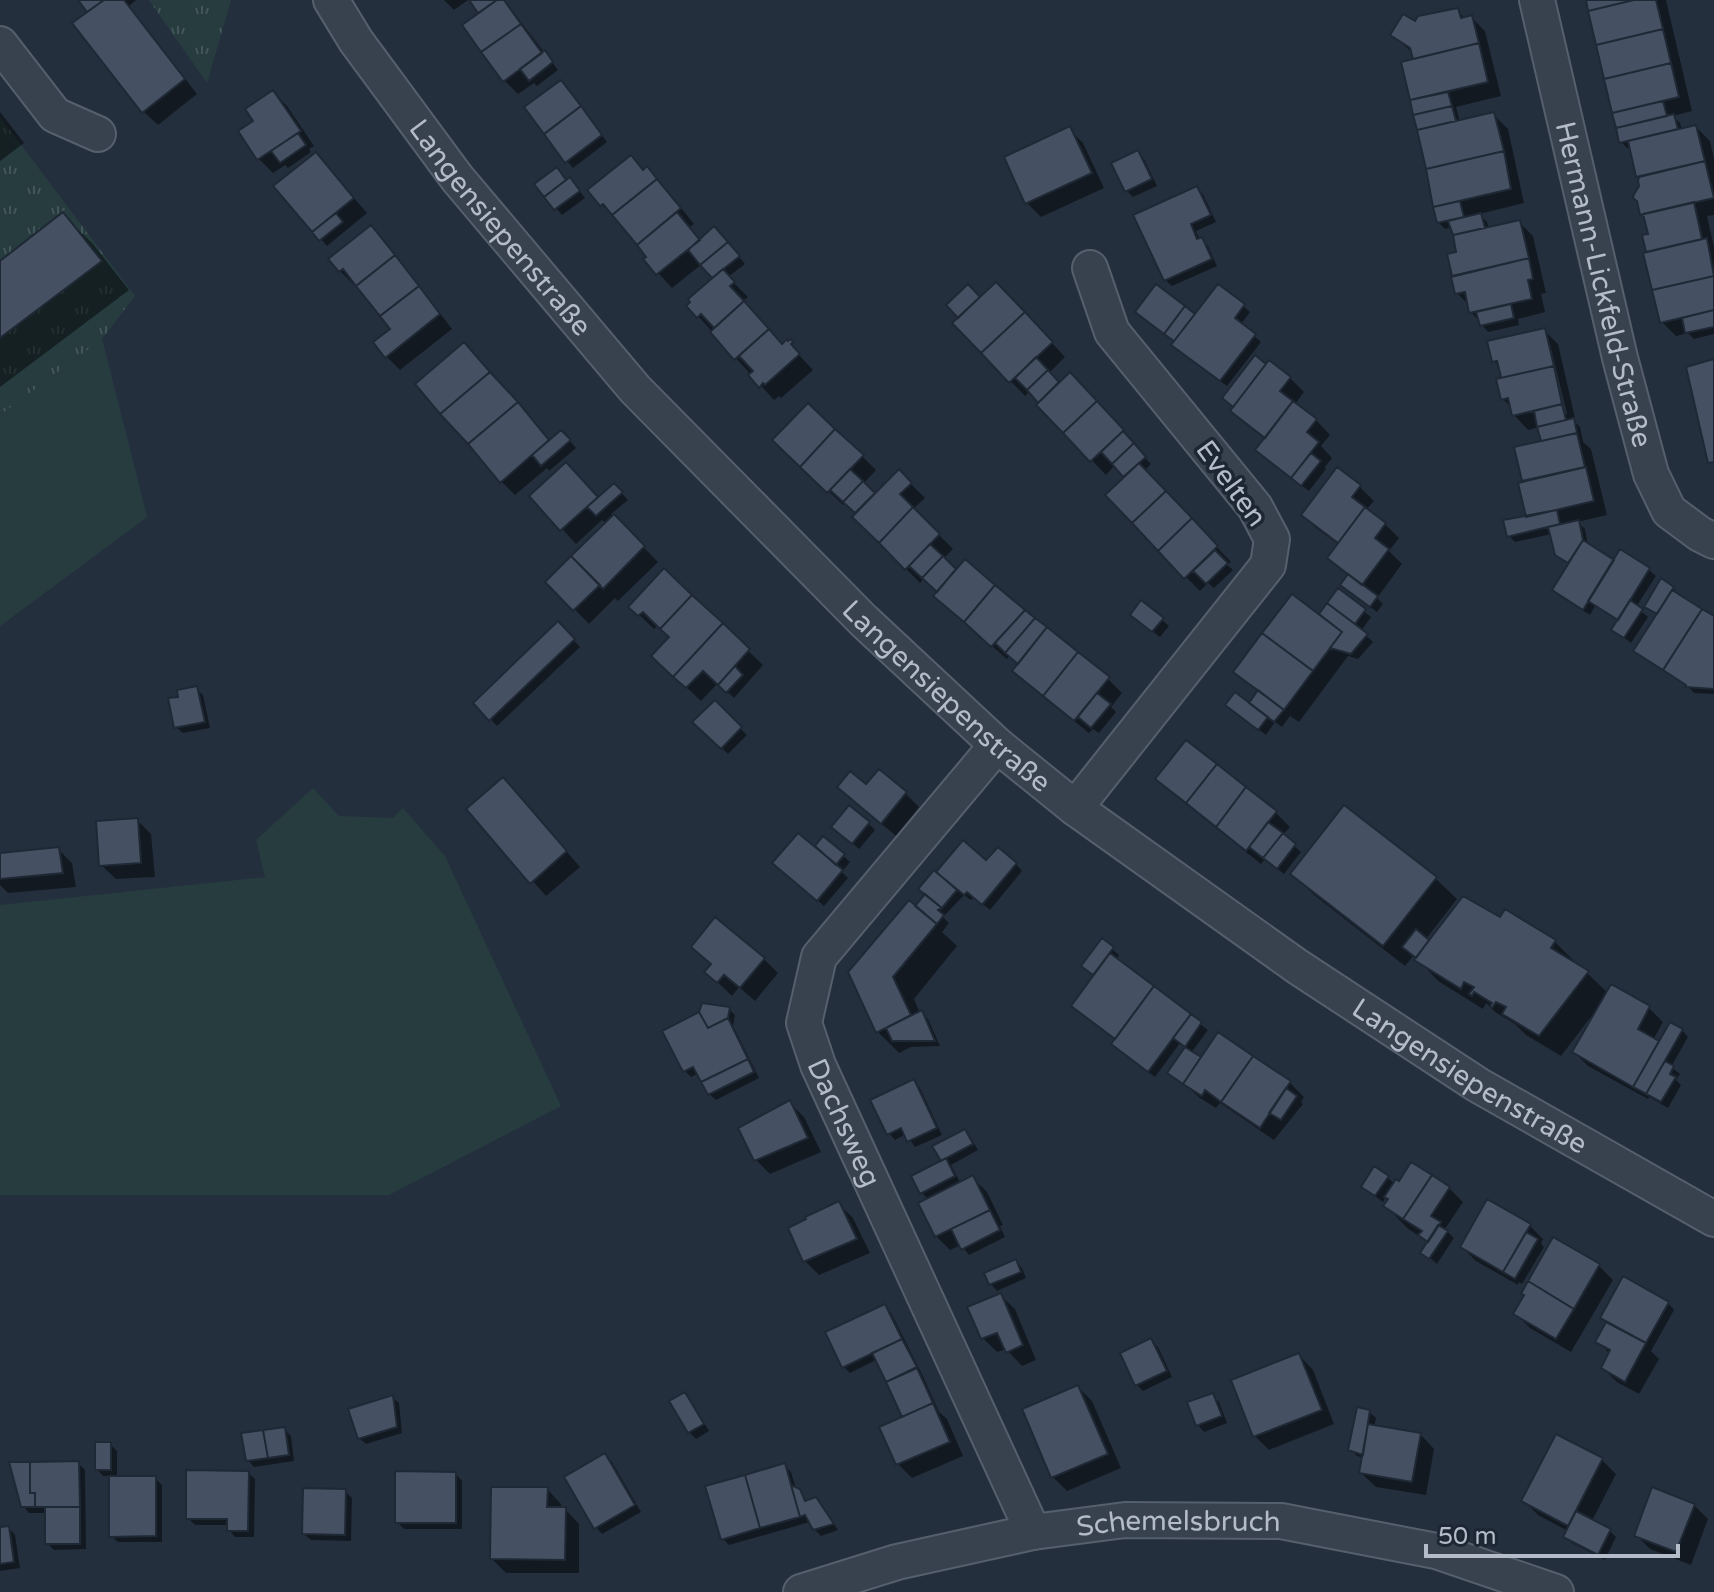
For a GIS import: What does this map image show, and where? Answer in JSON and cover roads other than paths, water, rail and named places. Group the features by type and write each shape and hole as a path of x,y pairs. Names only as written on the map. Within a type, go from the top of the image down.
{"street":[{"name":"Langensiepenstraße","path":"331,0 356,41 457,178 635,389 863,620 997,745 1075,808 1298,967 1478,1085 1714,1219"},
{"name":"Hermann-Lickfeld-Straße","path":"1537,0 1620,358 1651,474 1669,511 1714,541"},
{"path":"0,44 55,115 98,134"},
{"name":"Evelten","path":"1075,808 1268,565 1272,539 1255,507 1112,332 1090,268"},
{"name":"Dachsweg","path":"997,745 819,957 804,1023 818,1065 1033,1532"},
{"name":"Schemelsbruch","path":"801,1592 897,1562 1033,1532 1125,1520 1281,1521 1436,1551 1556,1592"}]}
